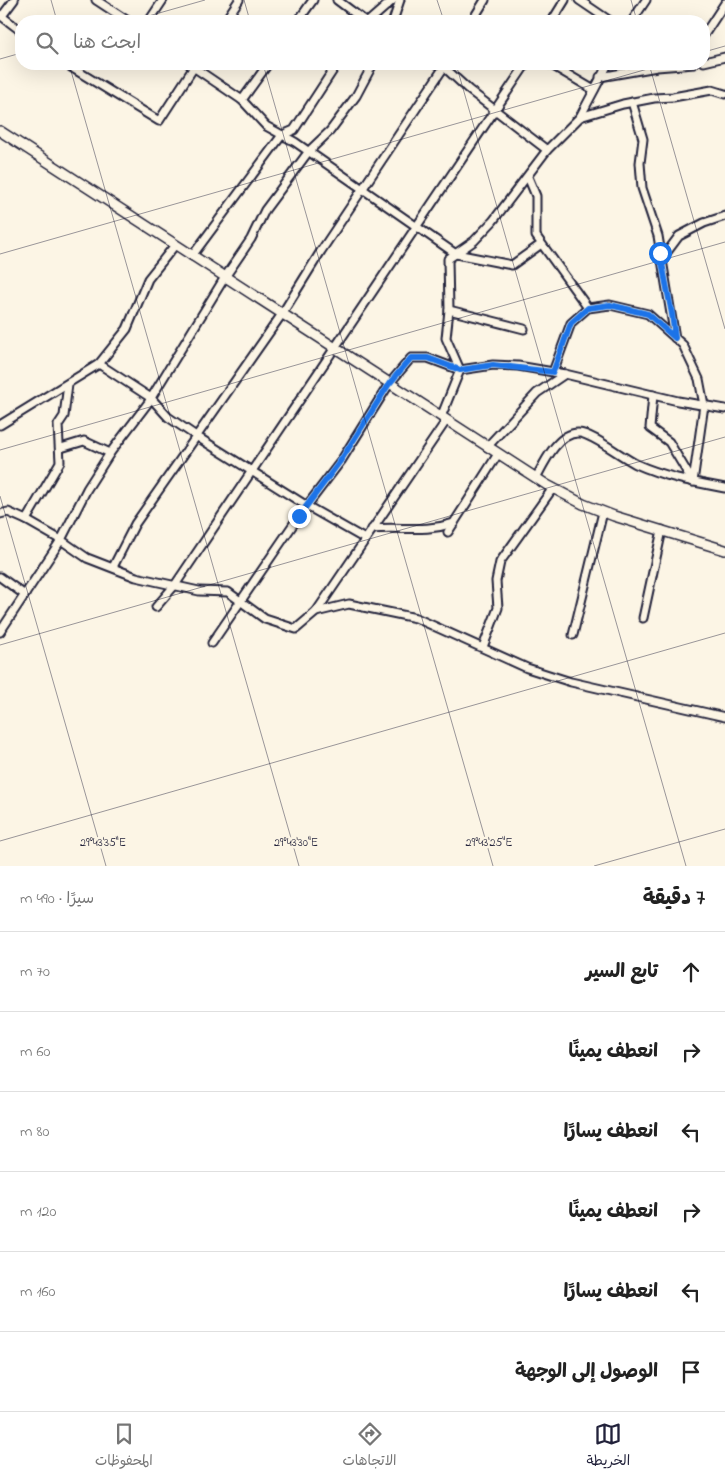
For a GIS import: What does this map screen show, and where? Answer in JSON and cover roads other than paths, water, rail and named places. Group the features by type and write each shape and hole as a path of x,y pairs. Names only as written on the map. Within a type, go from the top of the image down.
{"main road":[{"path":"0,131 443,419 553,488 604,512 725,550"}],"street":[{"path":"14,0 1,15 15,26"},
{"path":"96,0 119,15"},
{"path":"153,15 163,0"},
{"path":"229,15 239,0"},
{"path":"302,15 313,0"},
{"path":"337,0 357,15"},
{"path":"376,15 393,0"},
{"path":"394,15 400,0"},
{"path":"476,15 485,0"},
{"path":"556,15 565,0"},
{"path":"579,0 601,15"},
{"path":"636,15 646,0"},
{"path":"710,26 725,3"},
{"path":"710,61 725,57"},
{"path":"76,70 159,120 190,70"},
{"path":"200,70 242,100 266,126 309,152 456,254 512,265 540,245"},
{"path":"242,100 264,70"},
{"path":"192,256 282,135 294,130 333,70"},
{"path":"0,632 61,540 87,488 110,453 151,398 225,277 251,239 265,210 309,152 330,131 356,96 370,70"},
{"path":"113,567 136,524 282,314 439,70"},
{"path":"447,70 469,90 547,150"},
{"path":"156,607 175,585 333,347 522,70"},
{"path":"560,70 594,90"},
{"path":"0,514 8,512 26,520 61,540 87,558 136,577 199,590 228,592 265,619 296,629 316,612 443,419 460,370 446,338 449,310 448,259 474,241 493,221 547,150 580,117 605,70"},
{"path":"600,78 641,70"},
{"path":"580,117 632,102 712,90 725,94"},
{"path":"632,102 643,139 640,163 642,188 658,236 675,338"},
{"path":"528,177 536,196 536,236 540,245 588,308"},
{"path":"661,260 679,236 704,222 725,216"},
{"path":"0,425 99,364 127,329 148,279 175,245"},
{"path":"553,372 571,323 588,308 610,305 648,314 683,345 700,378 704,405 693,482"},
{"path":"449,310 524,329"},
{"path":"212,643 341,460 389,384 411,358 428,358 460,370 493,365 553,372 725,409"},
{"path":"99,364 151,398 168,417 196,436 307,506 365,539"},
{"path":"487,447 537,393 565,374"},
{"path":"26,520 60,462 61,448 58,425 64,416 68,384"},
{"path":"653,395 650,428 669,442 693,482"},
{"path":"536,478 551,453 565,437 579,432 592,437 614,452 637,464 672,478 725,488"},
{"path":"61,448 84,441 110,453"},
{"path":"448,532 498,454"},
{"path":"483,647 498,608 496,581 500,562 553,488"},
{"path":"573,635 604,512"},
{"path":"372,529 398,526 412,530 440,527 454,523"},
{"path":"643,618 662,530"},
{"path":"0,577 24,595"},
{"path":"316,612 350,604 416,618 450,635 483,647 527,668 571,682 725,717"}]}
